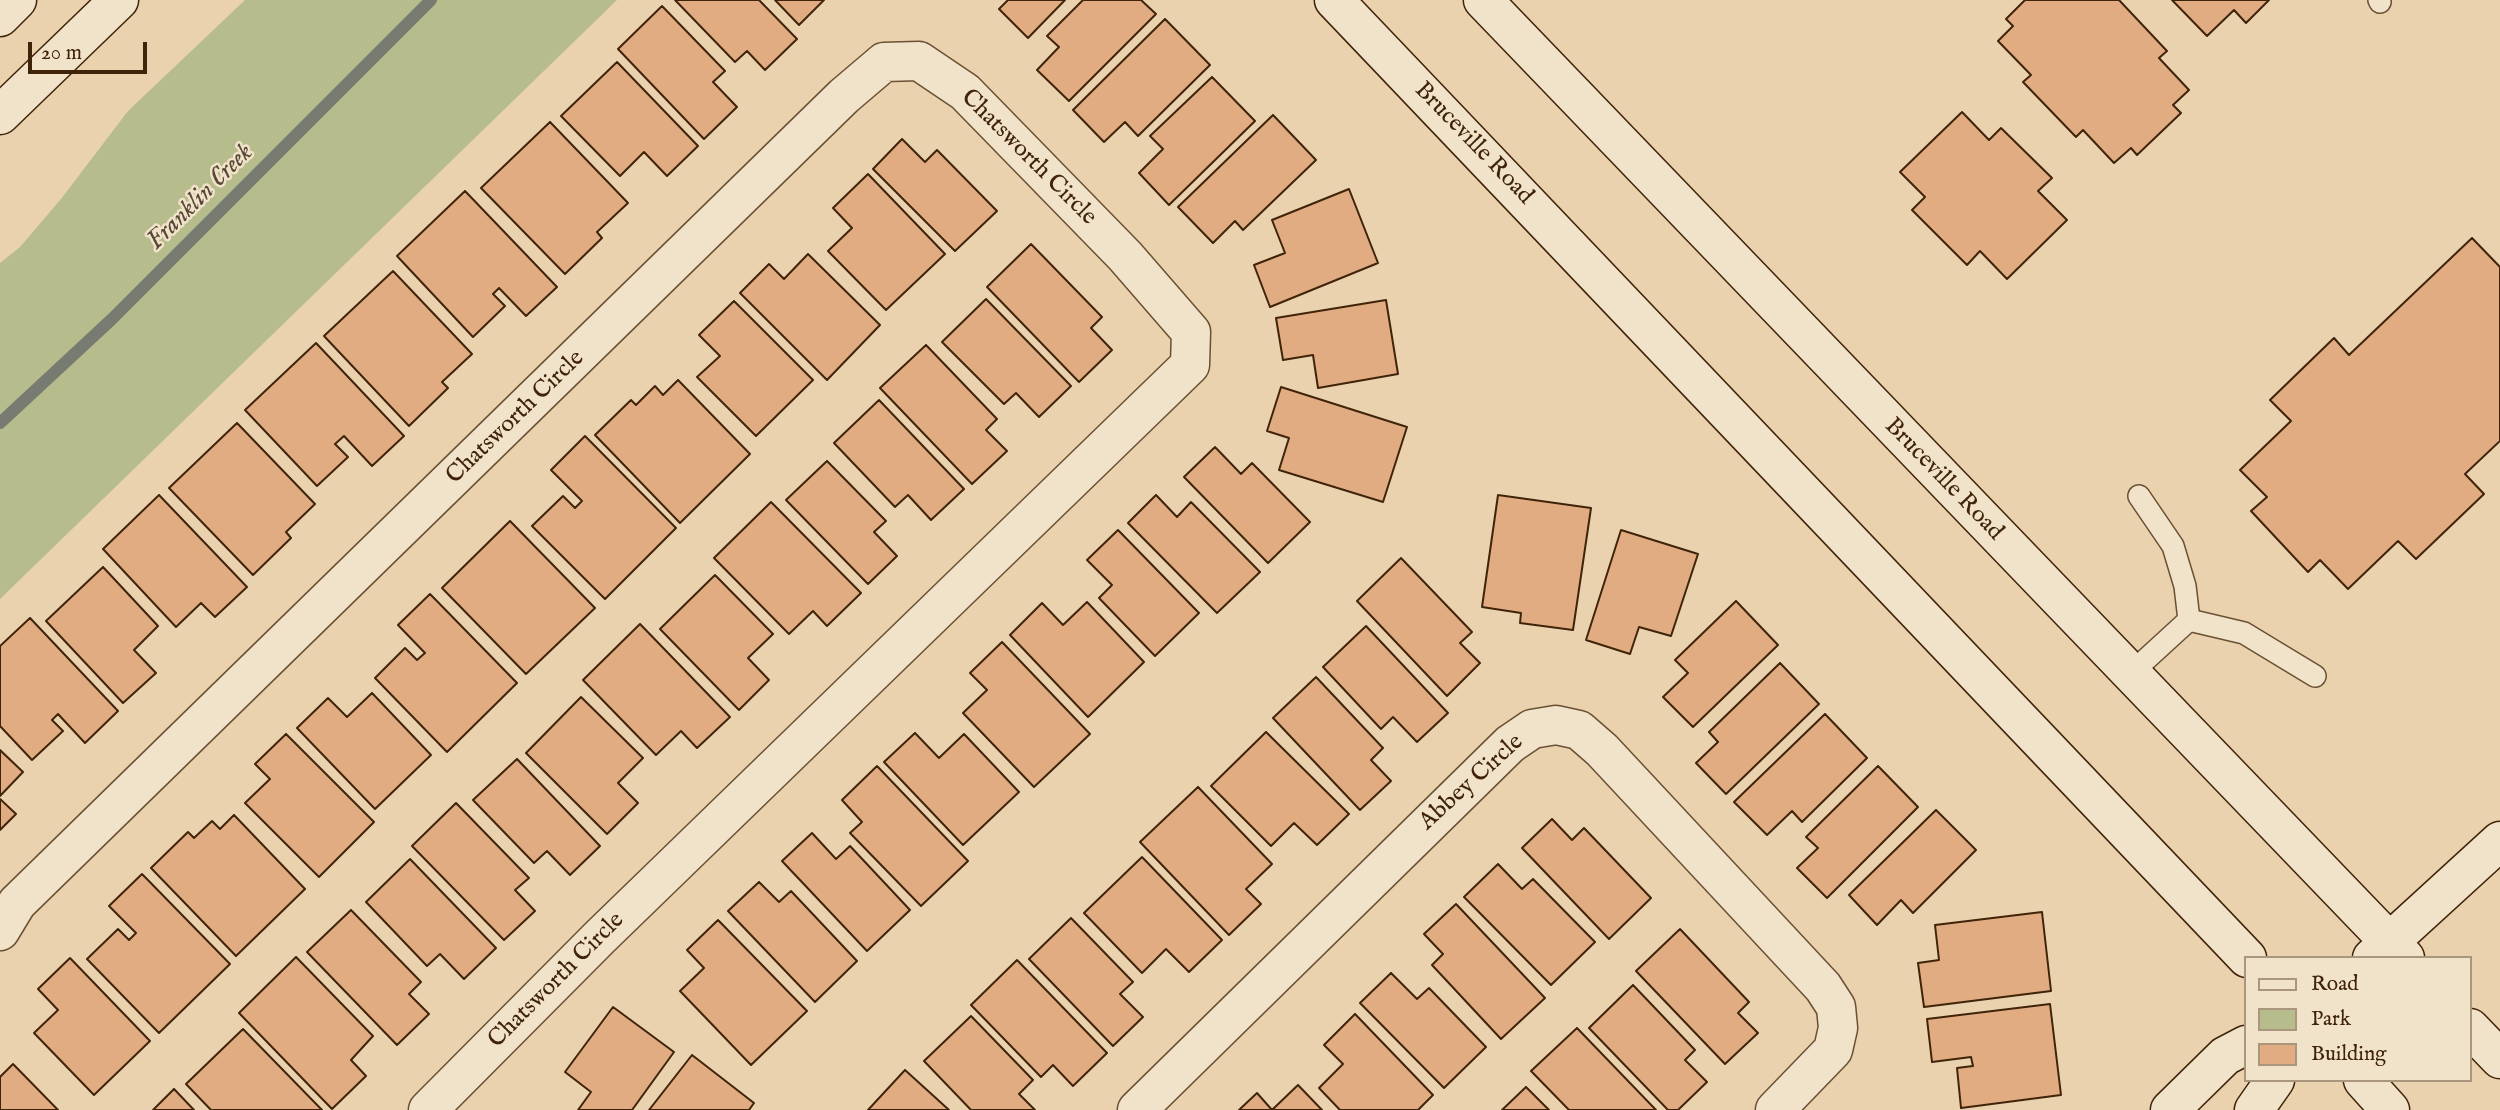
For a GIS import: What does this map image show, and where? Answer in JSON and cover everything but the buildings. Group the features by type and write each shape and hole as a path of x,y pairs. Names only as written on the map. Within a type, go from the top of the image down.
{"street":[{"path":"0,17 18,0"},
{"path":"0,115 119,0"},
{"name":"Bruceville Road","path":"1334,0 2245,956"},
{"name":"Bruceville Road","path":"1483,0 2130,674 2389,952"},
{"name":"Chatsworth Circle","path":"0,931 17,903 37,883 844,96 884,62 919,61 965,92 1125,256 1191,332 1190,365 610,928 441,1106"},
{"name":"Abbey Circle","path":"1138,1110 1510,744 1532,729 1556,724 1579,730 1602,750 1823,987 1836,1007 1838,1028 1833,1050 1774,1110"},
{"path":"2389,952 2500,841"},
{"path":"2472,1030 2500,1059"},
{"path":"2170,1110 2225,1056 2244,1046"},
{"path":"2254,1110 2274,1082"},
{"path":"2364,1082 2390,1110"}],"lane":[{"path":"2139,496 2173,546 2185,586 2189,620"},
{"path":"2130,674 2189,620"},
{"path":"2189,620 2244,633 2315,676"}],"green space":[{"path":"245,0 617,0 0,599 0,263 20,247 61,199 128,111"}],"waterway":[{"name":"Franklin Creek","path":"0,423 112,319 431,0"}]}
